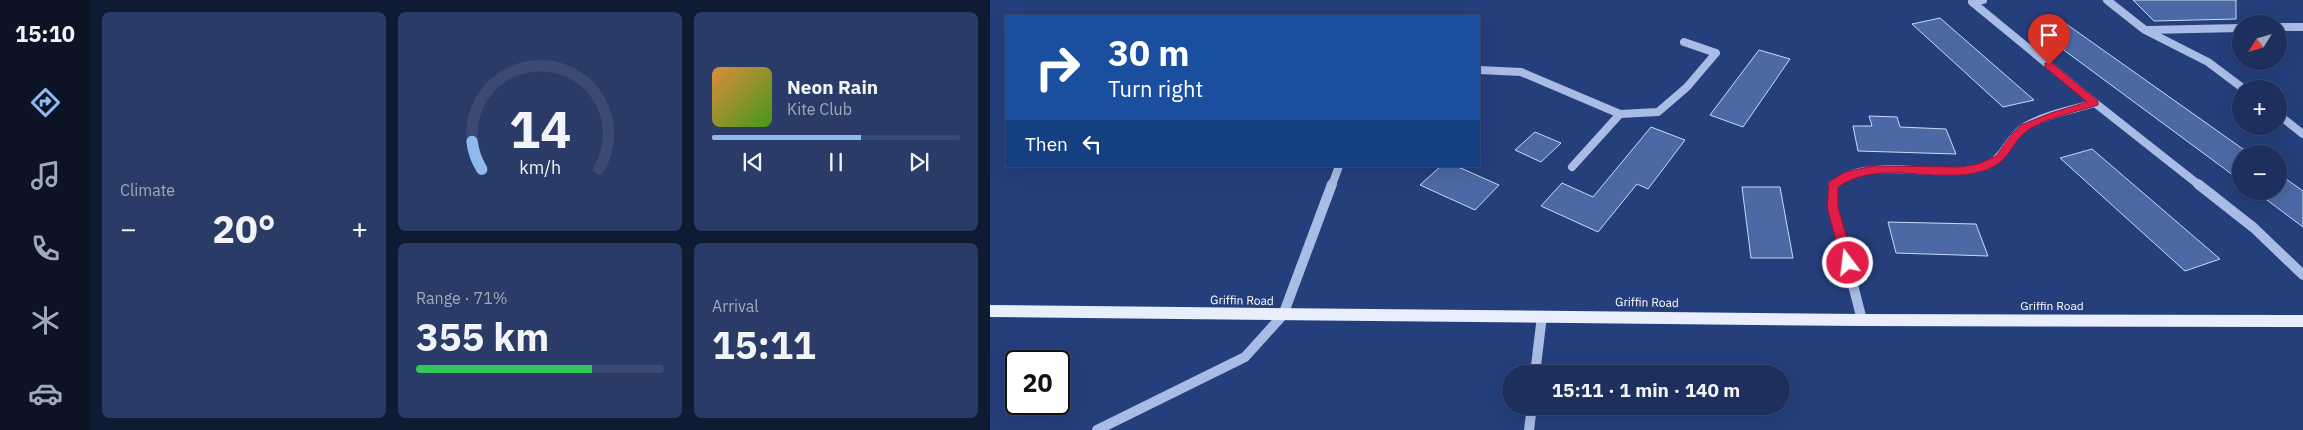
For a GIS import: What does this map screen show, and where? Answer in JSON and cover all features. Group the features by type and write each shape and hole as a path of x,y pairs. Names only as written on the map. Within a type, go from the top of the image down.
{"main road":[{"name":"Griffin Road","path":"990,311 1862,320 2303,321"}],"street":[{"path":"1983,0 1972,2 2095,103 2254,228 2303,275"},
{"path":"2107,0 2145,30 2208,62 2232,80"},
{"path":"2288,27 2303,27"},
{"path":"2145,30 2232,28"},
{"path":"1480,70 1521,72 1620,114 1658,112 1687,87 1716,53 1684,42"},
{"path":"1862,320 1832,207 1832,185 1848,175 1873,170 1961,171 1981,168 2000,158 2015,136 2025,127 2051,116 2095,103"},
{"path":"1572,167 1620,114"},
{"path":"2287,121 2303,134"},
{"path":"1283,315 1339,167"},
{"path":"1536,365 1542,316"},
{"path":"1529,430 1531,415"}],"lane":[{"path":"1097,430 1245,357 1283,315"}],"building":[{"path":"2133,0 2236,0 2236,15 2232,15 2232,19 2154,21"},
{"path":"1940,18 2034,100 2003,107 1912,24"},
{"path":"2062,21 2237,145 2232,145 2232,174 2034,28"},
{"path":"1759,50 1790,59 1743,127 1710,115"},
{"path":"1869,116 1897,117 1900,127 1946,129 1956,154 1858,151 1853,126 1872,126"},
{"path":"1651,127 1685,140 1648,189 1637,184 1598,232 1541,206 1562,183 1593,197"},
{"path":"1535,132 1561,143 1541,162 1515,150"},
{"path":"2092,149 2220,259 2185,271 2060,158"},
{"path":"1440,167 1458,167 1499,185 1475,210 1420,185"},
{"path":"2287,180 2303,191 2303,227 2267,200 2287,200"},
{"path":"1742,187 1780,187 1793,258 1751,258"},
{"path":"1888,222 1976,224 1988,256 1896,253"}],"route":[{"path":"1848,263 1832,207 1832,185 1848,175 1873,170 1961,171 1981,168 2000,158 2015,136 2025,127 2064,111 2095,103 2049,65"}]}
